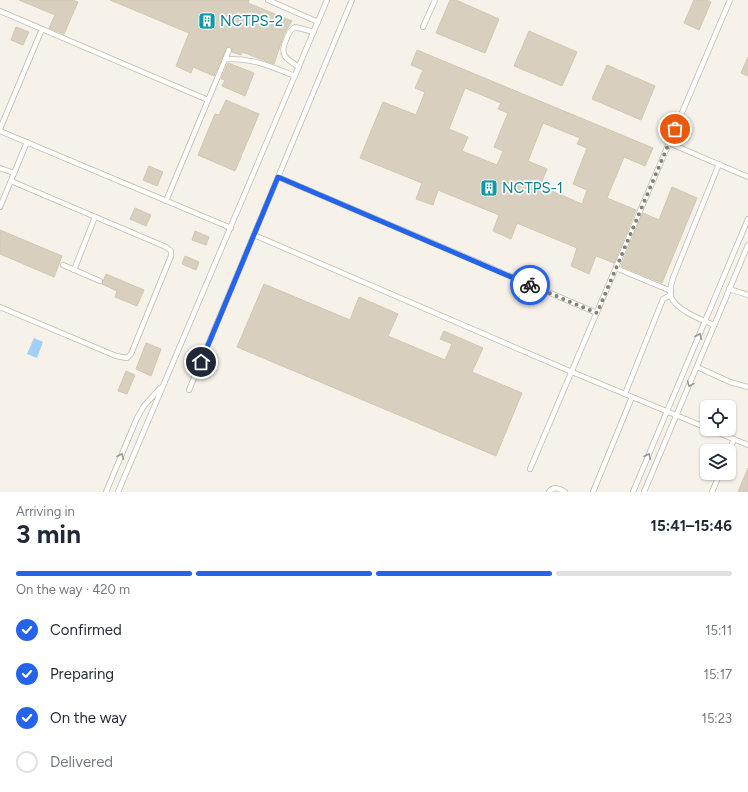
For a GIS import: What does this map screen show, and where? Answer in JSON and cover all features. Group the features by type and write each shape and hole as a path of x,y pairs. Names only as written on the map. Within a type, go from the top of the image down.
{"lane":[{"path":"268,0 318,22"},
{"path":"118,492 327,0"},
{"path":"189,390 352,0"},
{"path":"423,27 435,0"},
{"path":"530,469 730,0"},
{"path":"0,11 208,100"},
{"path":"299,66 291,62 283,52 282,48 292,29 295,27 314,32"},
{"path":"42,29 0,130 231,228"},
{"path":"166,201 229,50"},
{"path":"225,59 241,58 254,61 295,76"},
{"path":"0,207 27,142"},
{"path":"669,143 748,177"},
{"path":"714,325 678,306 672,299 671,293 673,278 719,164"},
{"path":"0,168 14,173"},
{"path":"278,177 597,313"},
{"path":"0,307 121,358 125,358 129,356 170,260 171,253 166,248 11,181"},
{"path":"74,270 95,217"},
{"path":"633,492 748,220"},
{"path":"254,235 572,372 700,425"},
{"path":"644,492 748,245"},
{"path":"62,265 100,281"},
{"path":"616,268 671,293"},
{"path":"729,289 748,295"},
{"path":"625,394 663,299 671,293"},
{"path":"697,367 730,382 748,387"},
{"path":"106,492 137,418 144,406 163,386"},
{"path":"593,492 632,397"},
{"path":"727,436 748,445"},
{"path":"732,444 734,439"},
{"path":"712,492 717,480"},
{"path":"549,492 554,488 561,489 565,492"}],"water":[{"path":"34,338 43,342 37,358 27,354"}],"building":[{"path":"19,0 72,0 78,2 64,34 49,28 55,15"},
{"path":"110,0 249,0 248,3 292,21 284,34 274,64 242,52 241,55 232,52 232,47 228,46 214,76 193,67 191,73 176,66 189,33"},
{"path":"450,0 456,0 499,19 485,53 436,33"},
{"path":"694,0 707,0 711,2 699,30 684,23"},
{"path":"16,27 29,32 23,45 11,40"},
{"path":"529,31 577,52 562,86 514,66"},
{"path":"417,50 653,148 645,166 624,157 607,198 636,210 614,263 596,256 589,274 571,266 577,248 517,223 511,239 493,231 499,215 438,190 433,205 416,199 422,183 360,158 383,102 416,115 425,92 415,88 423,70 411,65","holes":["465,88 501,103 498,109 508,113 494,147 503,151 497,165 462,151 468,137 449,129","543,123 580,138 577,144 587,148 573,184 587,190 582,204 540,186 547,169 528,161"]},
{"path":"748,57 748,76 741,73"},
{"path":"228,63 254,73 245,96 222,86 225,80 221,79"},
{"path":"607,65 655,86 641,120 592,99"},
{"path":"226,100 259,114 235,171 198,155 215,114 219,115"},
{"path":"149,166 163,172 157,186 143,180"},
{"path":"672,187 697,198 662,283 621,266 643,213 659,220"},
{"path":"135,208 151,215 146,226 130,219"},
{"path":"0,230 62,256 54,277 0,254"},
{"path":"195,231 209,237 206,245 192,240"},
{"path":"185,256 199,262 196,270 182,264"},
{"path":"106,274 144,290 137,306 115,297 117,291 102,284"},
{"path":"264,284 350,320 359,297 398,314 388,336 445,360 452,344 440,339 444,331 483,348 472,372 522,393 496,456 237,347"},
{"path":"146,343 161,349 151,376 136,369"},
{"path":"126,371 135,375 127,394 118,391"},
{"path":"748,468 748,492 738,492"}],"way so far":[{"path":"530,285 597,313 675,129"}],"place":[{"name":"NCTPS-2","path":"207,21"},
{"name":"NCTPS-1","path":"489,188"}],"route":[{"path":"201,362 278,177 530,285"}]}
